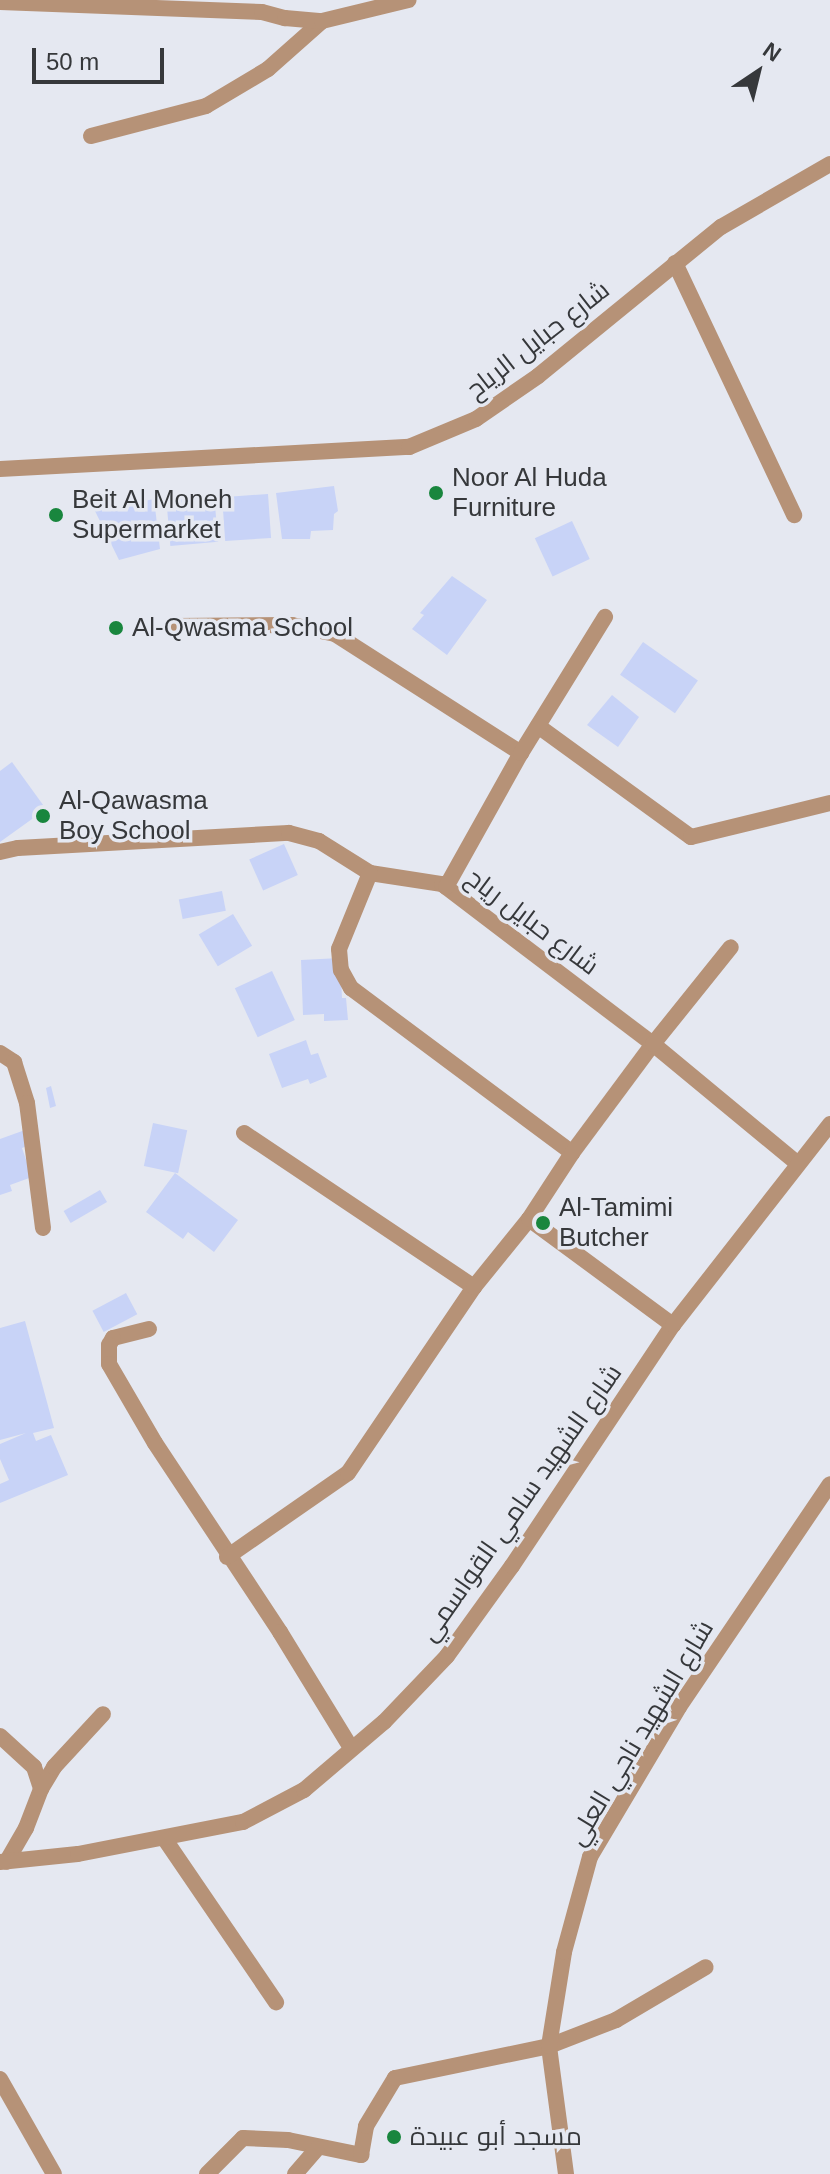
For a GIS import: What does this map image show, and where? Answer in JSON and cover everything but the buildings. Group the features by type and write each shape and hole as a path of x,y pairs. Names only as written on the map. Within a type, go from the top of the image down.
{"street":[{"path":"0,2 262,12 285,18 322,21 409,0"},
{"path":"91,136 206,106 268,69 322,21"},
{"name":"شارع حبايل الرياح","path":"0,469 409,447 476,419 538,376 721,227 830,164"},
{"path":"675,263 794,515"},
{"path":"446,887 521,753 605,617"},
{"path":"176,626 292,625 321,629 349,641 521,753"},
{"path":"538,726 691,837 830,803"},
{"name":"شارع حبايل رياح","path":"0,852 18,848 135,844 273,832 319,841 370,873 446,887 653,1044 797,1163"},
{"path":"370,873 339,949 345,980 360,997 572,1153"},
{"path":"227,1557 348,1473 474,1287 529,1219 572,1153 653,1044 731,947"},
{"path":"0,1053 14,1062 20,1074 31,1128 43,1228"},
{"name":"شارع الشهيد سامي القواسمي","path":"3,1862 78,1854 220,1828 271,1810 311,1786 384,1722 447,1656 512,1566 673,1325 758,1221 797,1163 830,1124"},
{"path":"244,1133 474,1287"},
{"path":"529,1219 673,1325"},
{"path":"149,1329 113,1338 109,1345 109,1364 227,1557 280,1632 351,1748"},
{"name":"شارع الشهيد ناجي العلي","path":"566,2174 549,2046 564,1952 590,1857 679,1707 830,1484"},
{"path":"3,1862 26,1828 41,1789 54,1767 103,1714"},
{"path":"0,1736 34,1767 41,1789"},
{"path":"164,1838 276,2002"},
{"path":"207,2174 243,2138 288,2140 317,2149 361,2155 366,2126 395,2078 549,2046 616,2020 706,1967"},
{"path":"0,2079 54,2174"},
{"path":"295,2174 317,2149"}],"place":[{"name":"Noor Al Huda Furniture","path":"436,493"},
{"name":"Beit Al Moneh Supermarket","path":"56,515"},
{"name":"Al-Qwasma School","path":"116,628"},
{"name":"Al-Qawasma Boy School","path":"43,816"},
{"name":"Al-Tamimi Butcher","path":"543,1223"},
{"name":"مسجد أبو عبيدة","path":"394,2137"}]}
